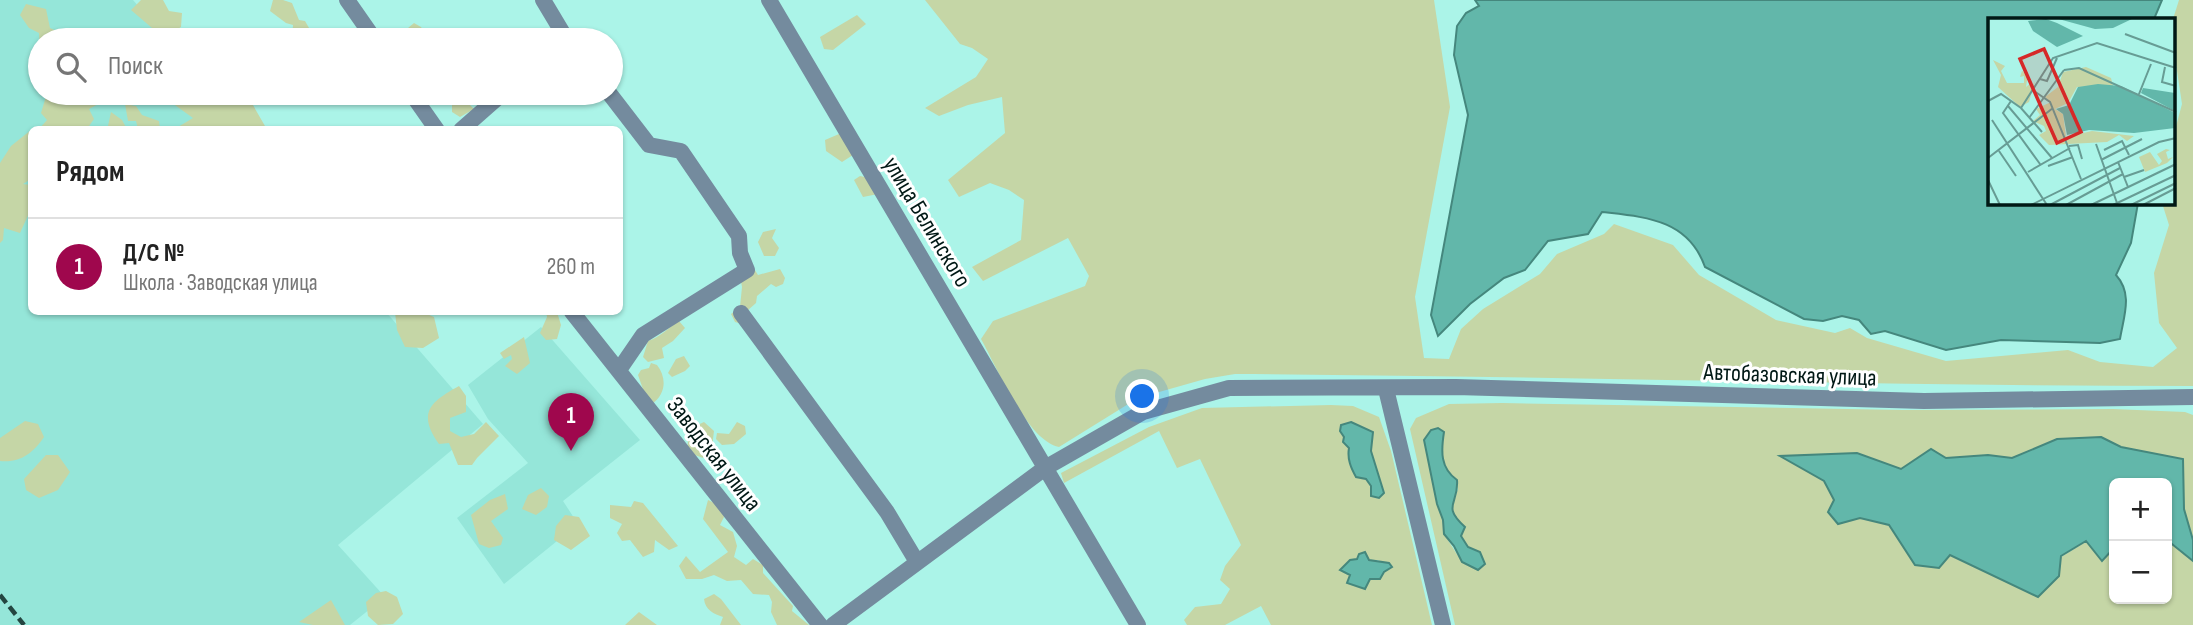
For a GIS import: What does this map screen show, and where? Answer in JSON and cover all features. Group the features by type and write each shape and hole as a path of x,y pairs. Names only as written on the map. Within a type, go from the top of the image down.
{"street":[{"path":"347,0 367,28"},
{"path":"543,0 558,28"},
{"name":"улица Белинского","path":"769,0 1138,625"},
{"path":"419,105 434,126"},
{"path":"466,126 489,105"},
{"path":"618,105 649,145 681,151 739,236 740,253 747,270 643,335 619,370"},
{"path":"741,313 887,512 917,562"},
{"name":"Заводская улица","path":"574,315 820,625"},
{"name":"Автобазовская улица","path":"1386,389 1456,387 1924,401 2193,397"},
{"path":"833,625 1045,468 1143,412 1229,388 1386,389 1443,625"}],"shaded area":[{"path":"0,0 133,0 157,28 28,28 28,105 221,105 239,126 28,126 28,315 389,315 483,424 338,545 385,597 350,625 0,625"},
{"path":"141,0 163,0 169,11 182,13 181,27 152,28 131,10"},
{"path":"273,0 292,3 299,20 305,21 309,28 293,28 293,25 270,11"},
{"path":"925,0 1434,0 1450,107 1415,297 1424,358 1449,359 1461,329 1483,309 1540,274 1557,254 1604,234 1614,224 1673,245 1699,275 1776,320 1835,333 1850,328 1867,338 1946,361 2068,350 2100,362 2153,367 2177,348 2159,323 2154,273 2169,225 2163,205 2176,205 2176,126 2182,104 2176,64 2176,18 2173,18 2179,0 2193,0 2193,386 1235,374 1205,379 1138,398 1059,447 1047,442 1024,418 981,339 993,321 1085,286 1089,276 1068,238 983,281 972,267 1021,240 1024,200 1009,190 990,183 959,197 948,180 1005,133 1002,97 968,105 939,116 925,108 976,77 988,59 972,48 960,44"},
{"path":"1475,0 2162,0 2154,18 1988,18 1988,205 2138,205 2131,243 2116,275 2126,297 2120,339 2100,343 2001,340 1946,350 1885,331 1871,334 1859,320 1842,316 1823,321 1804,319 1705,267 1688,239 1663,223 1602,212 1588,234 1548,241 1525,270 1504,278 1470,304 1438,336 1431,315 1468,115 1454,55 1457,26 1466,13 1479,6"},
{"path":"26,4 46,9 50,28 29,28 20,15"},
{"path":"857,15 866,24 833,50 824,49 820,37"},
{"path":"414,23 422,28 408,28"},
{"path":"43,105 96,105 89,109 94,119 89,126 42,126 47,120 41,113"},
{"path":"125,105 136,106 142,115 159,121 160,126 137,126 136,121 128,121"},
{"path":"175,105 253,105 265,126 180,126 193,118"},
{"path":"452,105 470,105 474,109 460,117 452,112"},
{"path":"111,112 125,126 108,126"},
{"path":"28,132 28,181 23,184 28,185 28,216 20,233 4,228 3,240 0,243 0,163 11,146"},
{"path":"839,134 848,139 853,155 842,162 826,151 825,140"},
{"path":"860,176 869,178 878,194 863,197 854,180"},
{"path":"776,229 772,238 779,248 775,256 764,256 758,242 763,232"},
{"path":"753,267 758,275 780,269 785,278 783,284 776,287 771,284 757,296 756,303 747,311 742,324 735,322 731,314 740,307 740,276"},
{"path":"395,315 429,315 434,317 439,338 423,348 405,347 397,330"},
{"path":"558,315 561,325 557,339 546,340 540,333 547,317"},
{"path":"679,321 685,328 662,348 664,358 648,362 643,357 648,341"},
{"path":"541,327 640,440 563,501 578,524 504,584 457,518 528,463 488,419 468,385"},
{"path":"524,337 530,363 517,374 505,366 512,359 511,355 504,359 500,353"},
{"path":"684,356 690,366 672,377 668,373 676,359"},
{"path":"651,363 657,365 664,380 660,396 652,404 645,395 638,375 641,370 649,368"},
{"path":"459,386 466,396 466,412 450,418 450,431 461,437 474,434 486,422 499,436 472,465 458,465 449,443 439,444 429,424 428,416 434,403"},
{"path":"1502,403 2185,412 2193,415 2193,540 2184,509 2183,459 2121,447 2101,437 2057,439 2012,458 1988,455 1946,458 1931,449 1901,469 1857,453 1782,456 1824,481 1834,500 1860,518 1889,525 1915,565 1950,555 2038,597 2061,557 2087,541 2102,560 2109,553 2109,604 2172,604 2172,544 2193,561 2193,625 1455,625 1410,429 1416,418 1449,404","holes":["1424,440 1442,446 1441,457 1458,489 1453,505 1454,513 1464,527 1461,536 1468,547 1462,562 1444,534"]},
{"path":"1353,406 1379,417 1391,451 1432,625 1271,625 1261,606 1225,625 1187,625 1184,620 1195,607 1221,604 1230,589 1220,580 1225,566 1241,545 1200,459 1177,468 1159,431 1064,483 1061,473 1149,427 1202,408","holes":["1373,432 1371,451 1384,493 1371,486 1366,479 1356,477 1349,448 1343,442 1344,437","1364,552 1369,560 1383,563 1370,579 1350,575"]},
{"path":"25,421 38,424 44,437 26,456 0,461 0,438"},
{"path":"704,422 714,431 712,447 703,458 687,452 689,429"},
{"path":"737,422 745,426 746,434 734,444 722,445 716,439 717,433 729,434"},
{"path":"1351,422 1373,432 1371,451 1384,493 1379,498 1371,496 1371,486 1366,479 1356,477 1351,467 1349,448 1343,442 1344,437 1340,431 1341,425"},
{"path":"1438,428 1444,432 1442,452 1445,465 1457,480 1452,509 1465,527 1461,536 1468,547 1480,552 1485,564 1478,570 1462,562 1444,534 1424,440 1431,430"},
{"path":"2101,437 2121,447 2183,459 2184,509 2193,540 2193,561 2172,544 2172,478 2109,478 2109,553 2102,561 2086,541 2061,556 2059,576 2038,597 1950,555 1939,568 1915,565 1889,525 1860,518 1838,524 1828,512 1834,500 1824,481 1780,456 1857,453 1901,469 1931,449 1946,458 1988,455 2012,458 2057,439"},
{"path":"46,455 58,455 70,472 58,490 39,498 26,490 24,479"},
{"path":"541,488 549,496 547,507 536,515 522,509 528,495"},
{"path":"505,494 508,509 491,521 503,538 501,545 489,548 479,544 471,515 490,500"},
{"path":"708,500 721,506 724,517 720,525 733,532 737,546 734,557 746,565 753,559 763,565 763,573 793,606 792,611 809,625 777,625 771,612 772,602 769,595 753,594 741,580 727,581 714,575 702,579 686,579 679,566 686,556 700,572 728,552 703,519"},
{"path":"634,501 643,503 678,546 669,550 655,540 654,552 643,557 630,540 622,541 617,533 622,524 610,518 610,505 631,507"},
{"path":"565,515 579,517 590,536 571,550 554,540 556,526"},
{"path":"1365,552 1369,560 1389,563 1392,567 1384,572 1380,579 1370,579 1365,589 1347,583 1350,575 1340,570 1350,560 1357,559 1359,554"},
{"path":"386,591 397,597 403,614 393,624 378,625 368,616 366,602 376,593"},
{"path":"714,594 741,625 720,625 723,617 710,611 704,599"},
{"path":"331,600 345,625 299,622"},
{"path":"639,612 657,625 625,625"}],"railway":[{"path":"0,595 24,625"}],"place":[{"name":"Д/С №","path":"571,451"}]}
